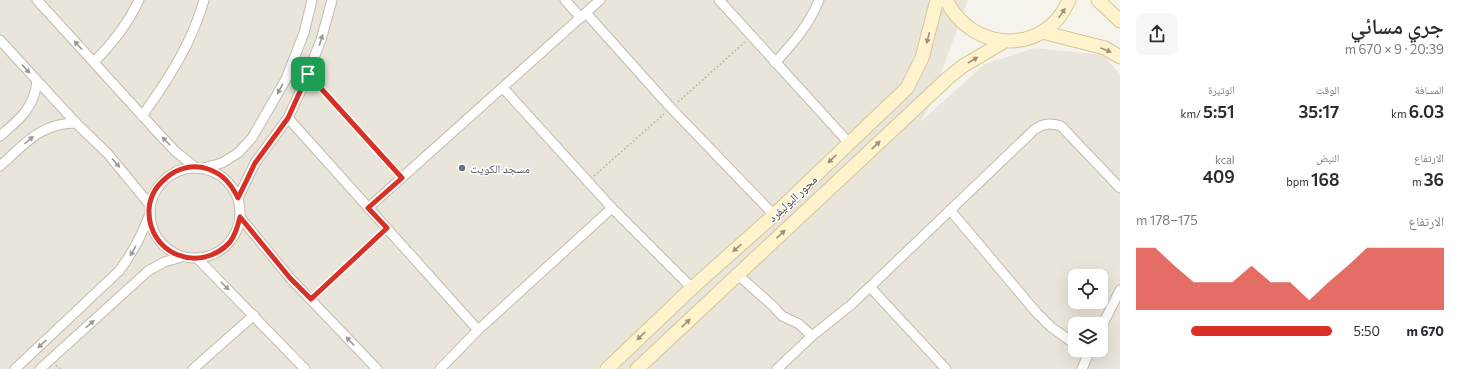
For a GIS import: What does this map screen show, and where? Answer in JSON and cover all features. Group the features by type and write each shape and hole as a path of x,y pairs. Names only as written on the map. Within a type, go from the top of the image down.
{"street":[{"path":"37,0 142,116 175,150 199,167 214,171 224,178 232,187 238,198 240,207 240,217 237,229 231,241 221,250 210,256 197,258 182,257 164,262 148,270 40,369"},
{"path":"94,62 116,40 133,15 140,0"},
{"path":"142,116 166,83 186,48 204,0"},
{"path":"15,369 119,271 132,255 142,236 149,216 150,205 154,192 161,182 170,174 182,168 222,163 238,153 252,138 286,79 304,34 312,0"},
{"path":"238,198 255,163 288,118 308,74 321,40 332,0"},
{"path":"565,0 583,16 774,215"},
{"path":"368,208 600,0"},
{"path":"718,0 849,143"},
{"path":"775,63 800,35 814,13 819,0"},
{"name":"محور البوليفرد","path":"607,369 692,288 774,215 907,88 922,58 937,0"},
{"path":"946,0 956,16 969,29 986,38 1005,41 1024,39 1042,32 1062,13 1069,0"},
{"path":"1098,0 1120,21"},
{"path":"1042,32 1105,48 1120,57"},
{"path":"0,40 76,123 108,154 150,205"},
{"name":"محور البوليفرد","path":"637,369 948,78 963,66 1005,41"},
{"path":"0,136 22,117 28,109 33,100 37,81"},
{"path":"503,88 612,208 692,288"},
{"path":"288,118 478,330"},
{"path":"0,166 34,135 44,129 60,124 76,123"},
{"path":"777,369 812,336 852,304 1042,124 1052,123 1061,126 1120,188"},
{"path":"440,369 478,330 612,208"},
{"path":"950,210 1036,312 1051,327 1068,339"},
{"path":"149,216 151,227 163,246 182,257"},
{"path":"240,217 290,278 377,369"},
{"path":"197,258 305,369"},
{"path":"738,275 782,316 799,324 812,336"},
{"path":"870,287 946,369"},
{"path":"1106,317 1120,290"},
{"path":"193,369 254,315"},
{"path":"1082,369 1086,357"}],"path":[{"path":"308,74 402,178"},
{"path":"311,299 387,228"}],"shaded area":[{"path":"0,0 968,0 928,108 920,122 985,64 1034,48 1103,55 1120,74 1120,369 0,369"}],"place":[{"name":"مسجد الكويت","path":"462,168"}],"route":[{"path":"308,74 402,178 368,208 387,228 311,299 290,278 240,217 237,229 231,241 221,250 210,256 190,258 182,257 163,246 151,227 149,216 150,205 154,192 161,182 170,174 182,168 195,167 214,171 224,178 232,187 238,198 255,163 288,118 308,74"}]}
